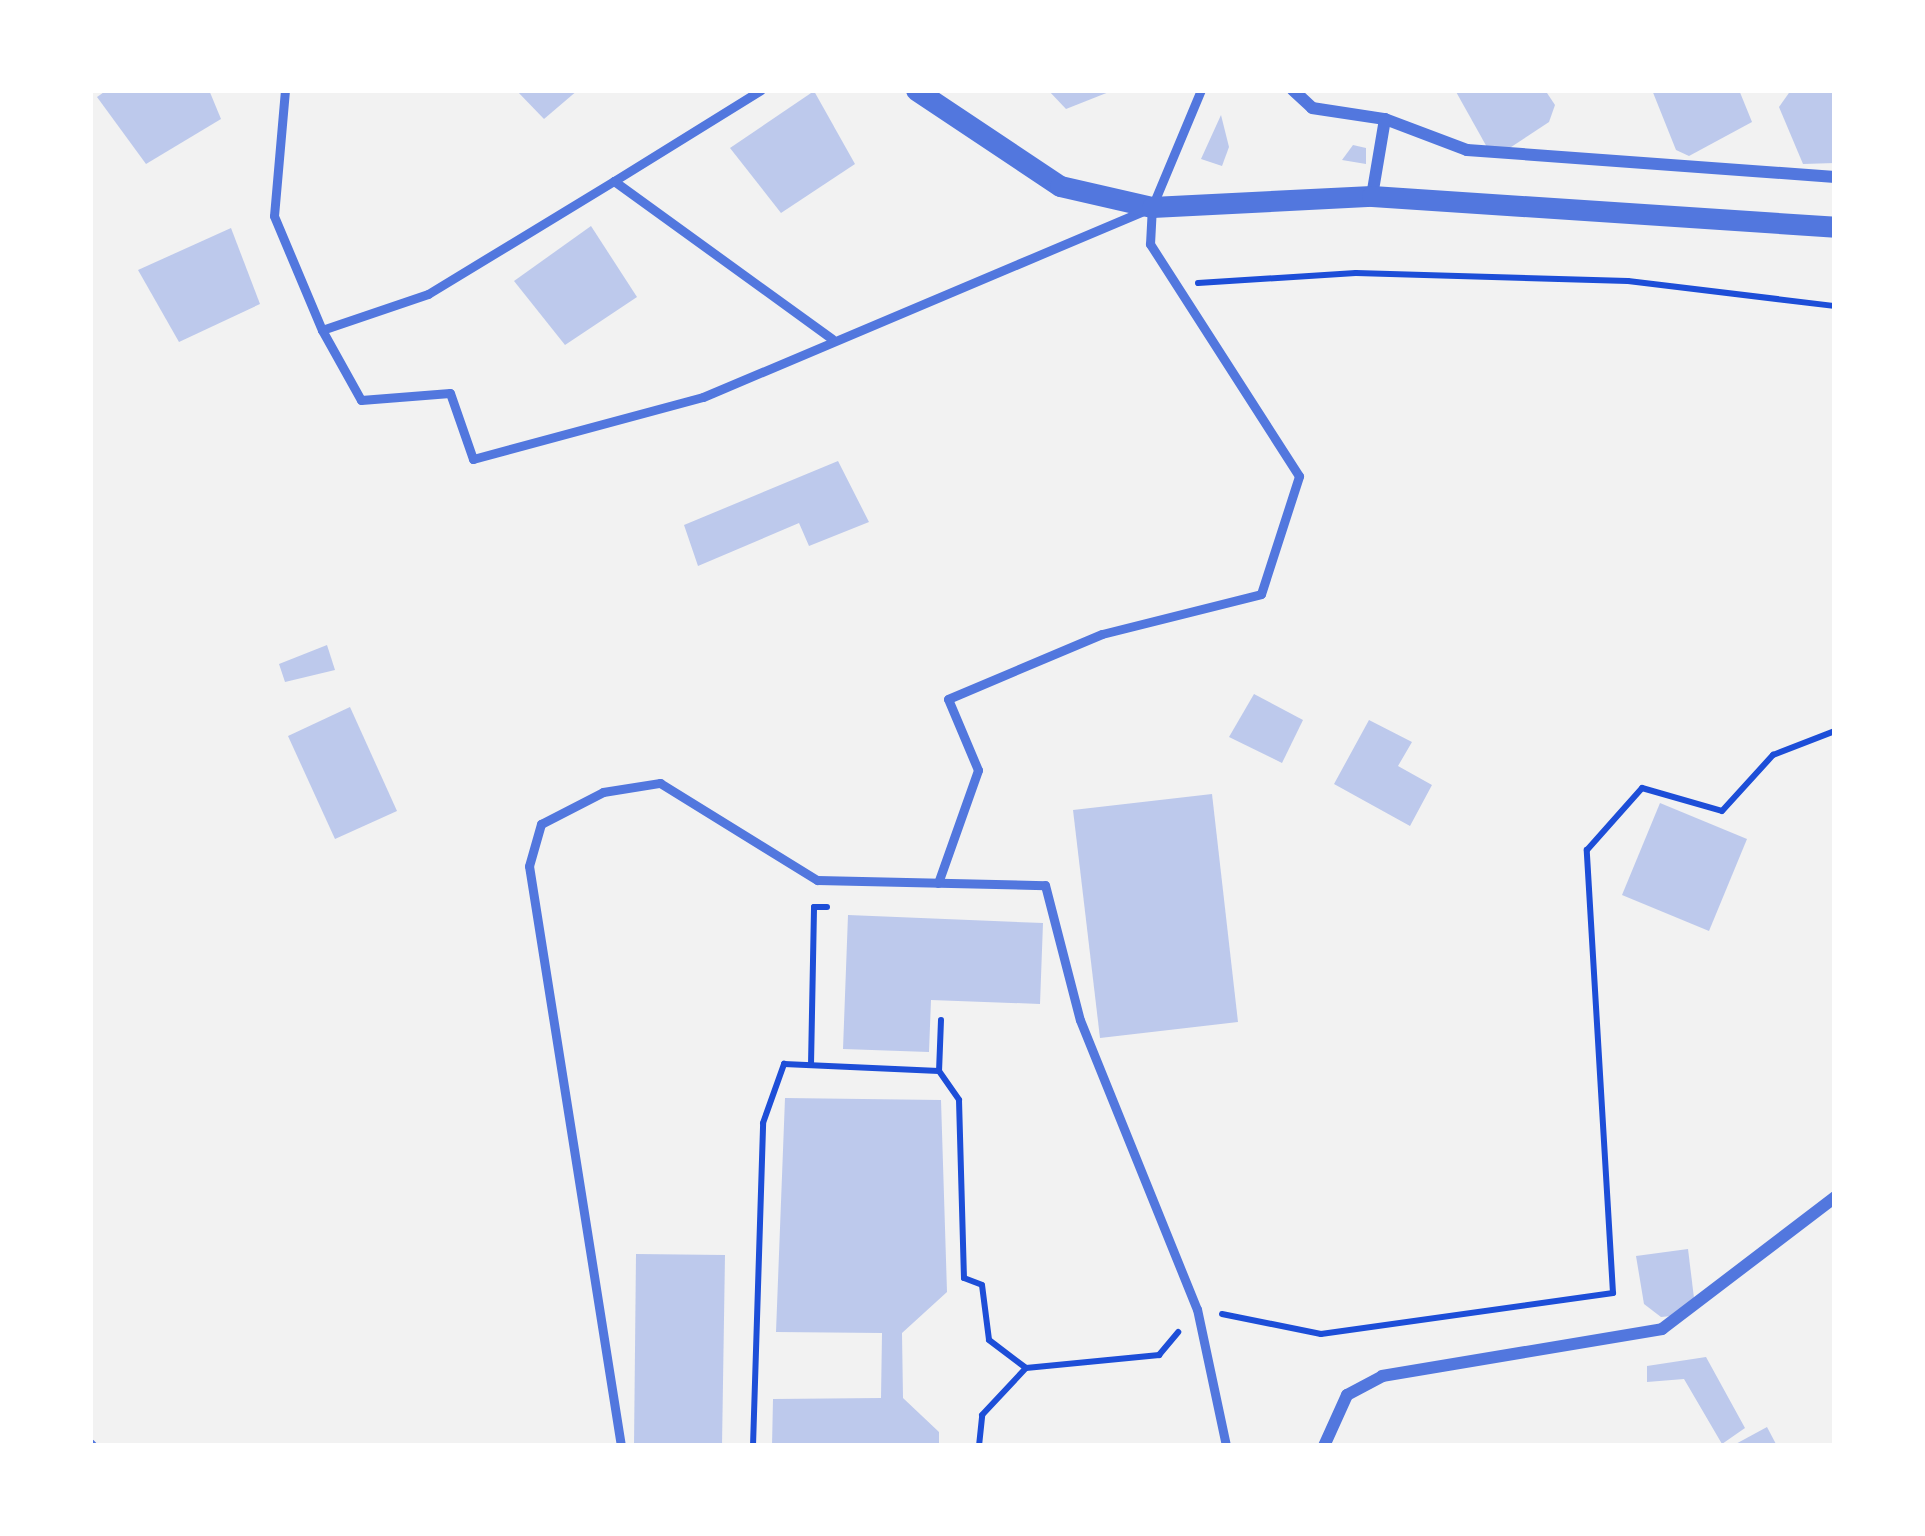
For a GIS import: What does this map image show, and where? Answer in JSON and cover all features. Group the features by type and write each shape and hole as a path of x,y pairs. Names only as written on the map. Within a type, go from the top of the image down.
{"street":[{"path":"916,90 1060,186 1152,207 1372,196 1835,227"},
{"path":"1293,90 1312,108 1385,119 1467,150 1835,177"},
{"path":"1372,196 1385,119"},
{"path":"1324,1446 1347,1395 1382,1376 1662,1329 1835,1198"}],"lane":[{"path":"285,90 274,215 322,330 361,400 450,393 473,459 703,397 1152,207"},
{"path":"322,330 428,294 760,90"},
{"path":"938,883 978,770 948,699 1102,634 1261,593 1299,476 1150,244 1152,207 1201,90"},
{"path":"614,181 832,339"},
{"path":"621,1446 529,866 542,824 603,792 660,782 817,880 1045,885 1106,1092 1197,1309 1226,1446"}],"path":[{"path":"1177,284 1356,273 1628,281 1835,306"},
{"path":"1197,1309 1321,1334 1613,1293 1587,850 1642,788 1723,812 1773,755 1835,731"},
{"path":"811,1065 814,907 835,907"},
{"path":"941,1020 939,1071 959,1100 964,1278 982,1285 989,1340 1026,1368"},
{"path":"753,1446 763,1123 784,1064 939,1071"},
{"path":"979,1446 982,1415 1026,1368 1159,1355"}],"building":[{"path":"107,90 209,90 221,119 146,164 97,97"},
{"path":"516,90 578,90 544,119"},
{"path":"1048,90 1114,90 1066,109"},
{"path":"1455,90 1545,90 1555,105 1549,122 1502,153 1488,149"},
{"path":"1652,90 1739,90 1752,122 1689,156 1676,150"},
{"path":"1791,90 1835,90 1835,163 1803,164 1779,107"},
{"path":"814,91 855,164 781,213 730,148"},
{"path":"1221,115 1229,147 1222,166 1201,159"},
{"path":"1353,145 1366,148 1366,164 1342,160"},
{"path":"591,226 637,297 565,345 514,281"},
{"path":"231,228 260,304 179,342 138,270"},
{"path":"838,461 869,522 809,546 799,523 698,566 684,525"},
{"path":"327,645 335,670 285,682 279,664"},
{"path":"1254,694 1303,720 1282,763 1229,737"},
{"path":"350,707 397,811 335,839 288,736"},
{"path":"1369,720 1412,742 1398,766 1432,785 1410,826 1334,784"},
{"path":"1212,794 1238,1022 1100,1038 1073,810"},
{"path":"1660,803 1747,839 1709,931 1622,895"},
{"path":"848,915 1043,923 1040,1004 931,1000 929,1052 843,1049"},
{"path":"785,1098 941,1100 947,1292 902,1333 903,1398 939,1432 939,1446 772,1446 773,1399 881,1398 882,1333 776,1332"},
{"path":"1688,1249 1694,1298 1682,1315 1661,1317 1644,1304 1636,1256"},
{"path":"636,1254 725,1255 722,1446 634,1446"},
{"path":"1706,1357 1745,1428 1722,1444 1684,1379 1647,1382 1647,1366"},
{"path":"1767,1427 1777,1446 1732,1446"}]}
